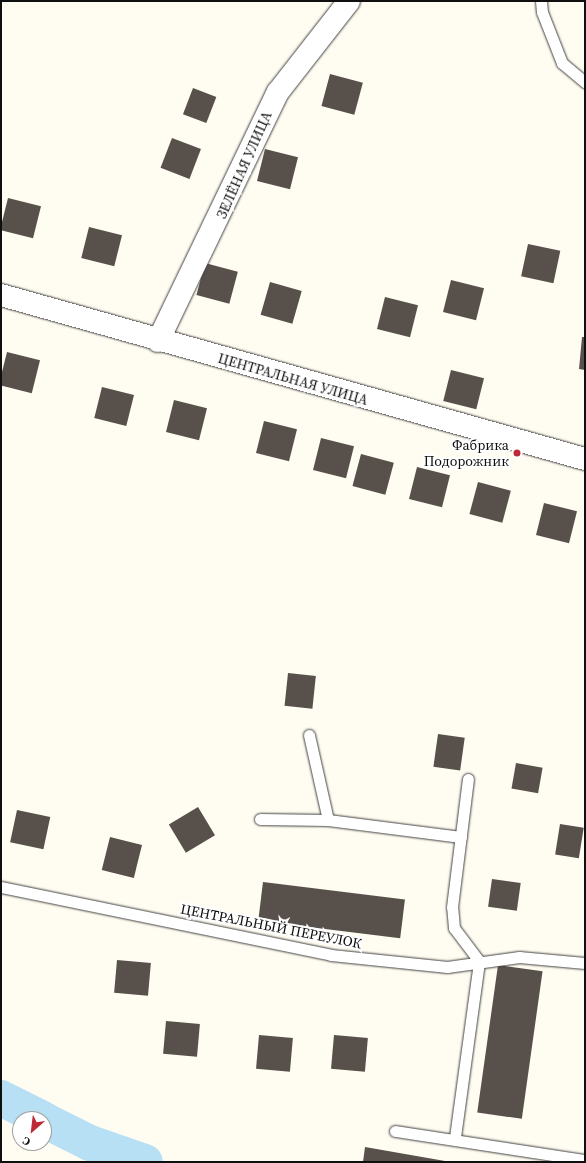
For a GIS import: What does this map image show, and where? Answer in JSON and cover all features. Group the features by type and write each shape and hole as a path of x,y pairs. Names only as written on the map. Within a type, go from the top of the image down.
{"street":[{"name":"ЗЕЛЁНАЯ УЛИЦА","path":"158,341 278,92 349,1"},
{"name":"ЦЕНТРАЛЬНАЯ УЛИЦА","path":"1,295 158,341 585,460"}],"lane":[{"path":"541,1 542,12 562,63 585,82"},
{"path":"309,735 328,820"},
{"path":"455,1137 479,961 454,928 452,907 468,779"},
{"path":"260,818 328,820 461,838"},
{"name":"ЦЕНТРАЛЬНЫЙ ПЕРЕУЛОК","path":"1,887 331,955 447,967 479,961 519,957 585,963"},
{"path":"395,1131 455,1137 585,1160"}],"building":[{"path":"330,74 363,83 354,115 321,106"},
{"path":"193,88 216,97 206,123 183,114"},
{"path":"172,138 201,149 189,179 161,168"},
{"path":"265,149 298,157 290,189 257,181"},
{"path":"8,198 41,206 33,238 1,230"},
{"path":"89,227 122,235 114,266 81,258"},
{"path":"528,244 560,251 553,283 521,276"},
{"path":"205,263 238,272 229,304 196,295"},
{"path":"451,280 484,288 476,320 443,312"},
{"path":"270,282 302,291 292,324 261,315"},
{"path":"385,297 418,305 410,337 377,329"},
{"path":"582,337 585,337 585,370 579,369"},
{"path":"7,352 40,360 32,393 1,386 1,376"},
{"path":"451,370 484,378 476,409 443,401"},
{"path":"102,387 134,395 126,426 94,418"},
{"path":"174,400 207,408 199,440 166,432"},
{"path":"264,421 297,429 289,461 256,453"},
{"path":"321,438 354,446 346,478 313,470"},
{"path":"361,454 394,463 385,495 352,486"},
{"path":"417,467 450,475 442,507 409,499"},
{"path":"478,482 511,491 502,523 469,514"},
{"path":"544,503 577,511 569,543 536,535"},
{"path":"288,673 316,676 312,709 285,706"},
{"path":"438,734 465,738 460,770 433,767"},
{"path":"516,763 543,768 538,793 511,789"},
{"path":"198,807 215,835 186,853 169,825"},
{"path":"17,810 50,817 43,849 10,842"},
{"path":"560,824 584,828 579,858 555,855"},
{"path":"110,837 142,845 134,878 102,870"},
{"path":"492,879 521,883 517,911 488,907"},
{"path":"263,882 405,899 400,938 258,921"},
{"path":"117,960 151,963 148,996 114,993"},
{"path":"498,965 543,971 522,1119 477,1113"},
{"path":"166,1021 200,1024 197,1057 163,1054"},
{"path":"259,1035 293,1038 290,1072 256,1069"},
{"path":"334,1035 368,1038 365,1072 331,1069"},
{"path":"365,1147 445,1161 363,1162"}],"waterway":[{"path":"1,1098 27,1111"},
{"path":"52,1124 90,1143 145,1162"}],"place":[{"name":"Фабрика Подорожник","path":"517,453"}]}
